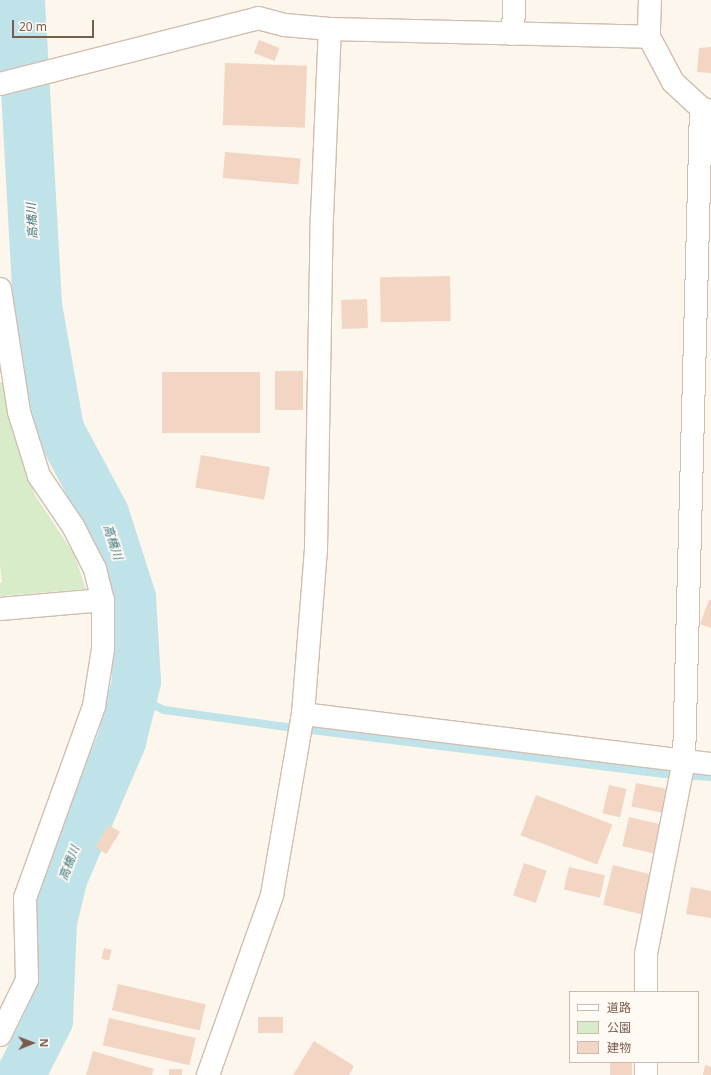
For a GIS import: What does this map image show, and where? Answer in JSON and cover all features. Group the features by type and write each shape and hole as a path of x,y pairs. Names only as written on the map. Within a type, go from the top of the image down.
{"street":[{"path":"513,34 514,0"},
{"path":"646,991 646,954 684,761 706,110 673,82 649,37 650,0"},
{"path":"0,84 257,9 285,24 330,29 649,37"},
{"path":"208,1075 272,895 303,714 316,548 322,217 330,29"},
{"path":"0,289 19,412 39,476 73,526 95,569 103,600 103,649 94,706 25,898 27,980 0,1035"},
{"path":"0,609 103,600"},
{"path":"303,714 711,764"},
{"path":"646,1063 646,1075"}],"green space":[{"path":"0,382 5,382 16,439 35,495 74,554 86,589 0,596 0,583 2,582 0,565"}],"building":[{"path":"259,40 280,48 275,61 254,53"},
{"path":"711,47 711,73 697,72 699,48"},
{"path":"225,63 307,66 305,128 223,125"},
{"path":"225,152 301,159 298,185 223,178"},
{"path":"450,276 451,321 381,322 380,277"},
{"path":"367,299 368,328 342,329 341,300"},
{"path":"275,371 303,371 303,410 275,410"},
{"path":"162,372 260,372 260,433 162,433"},
{"path":"201,455 270,467 264,500 195,487"},
{"path":"709,600 711,600 711,628 700,624"},
{"path":"636,783 667,789 663,813 631,807"},
{"path":"609,785 627,789 620,817 602,813"},
{"path":"536,795 613,824 597,865 521,835"},
{"path":"629,817 664,825 657,854 622,846"},
{"path":"109,825 120,832 106,854 95,847"},
{"path":"524,863 547,871 536,903 513,895"},
{"path":"613,865 652,875 642,914 603,905"},
{"path":"569,867 605,875 600,898 564,889"},
{"path":"691,887 711,891 711,918 686,914"},
{"path":"104,948 112,950 109,961 101,959"},
{"path":"118,984 206,1004 200,1031 112,1010"},
{"path":"258,1017 283,1017 283,1033 258,1033"},
{"path":"109,1018 196,1038 189,1065 103,1045"},
{"path":"314,1041 354,1066 349,1075 293,1075"},
{"path":"93,1051 154,1069 152,1075 86,1075"},
{"path":"610,1063 632,1063 632,1075 610,1075"},
{"path":"705,1065 711,1067 711,1075 703,1075"},
{"path":"169,1069 182,1069 182,1075 169,1075"}],"waterway":[{"name":"高橋川","path":"20,0 37,305 59,429 104,513 131,597 136,681 121,741 63,876 52,921 48,1020 20,1075"},
{"path":"132,695 164,710 279,726 664,774 711,777"}]}
